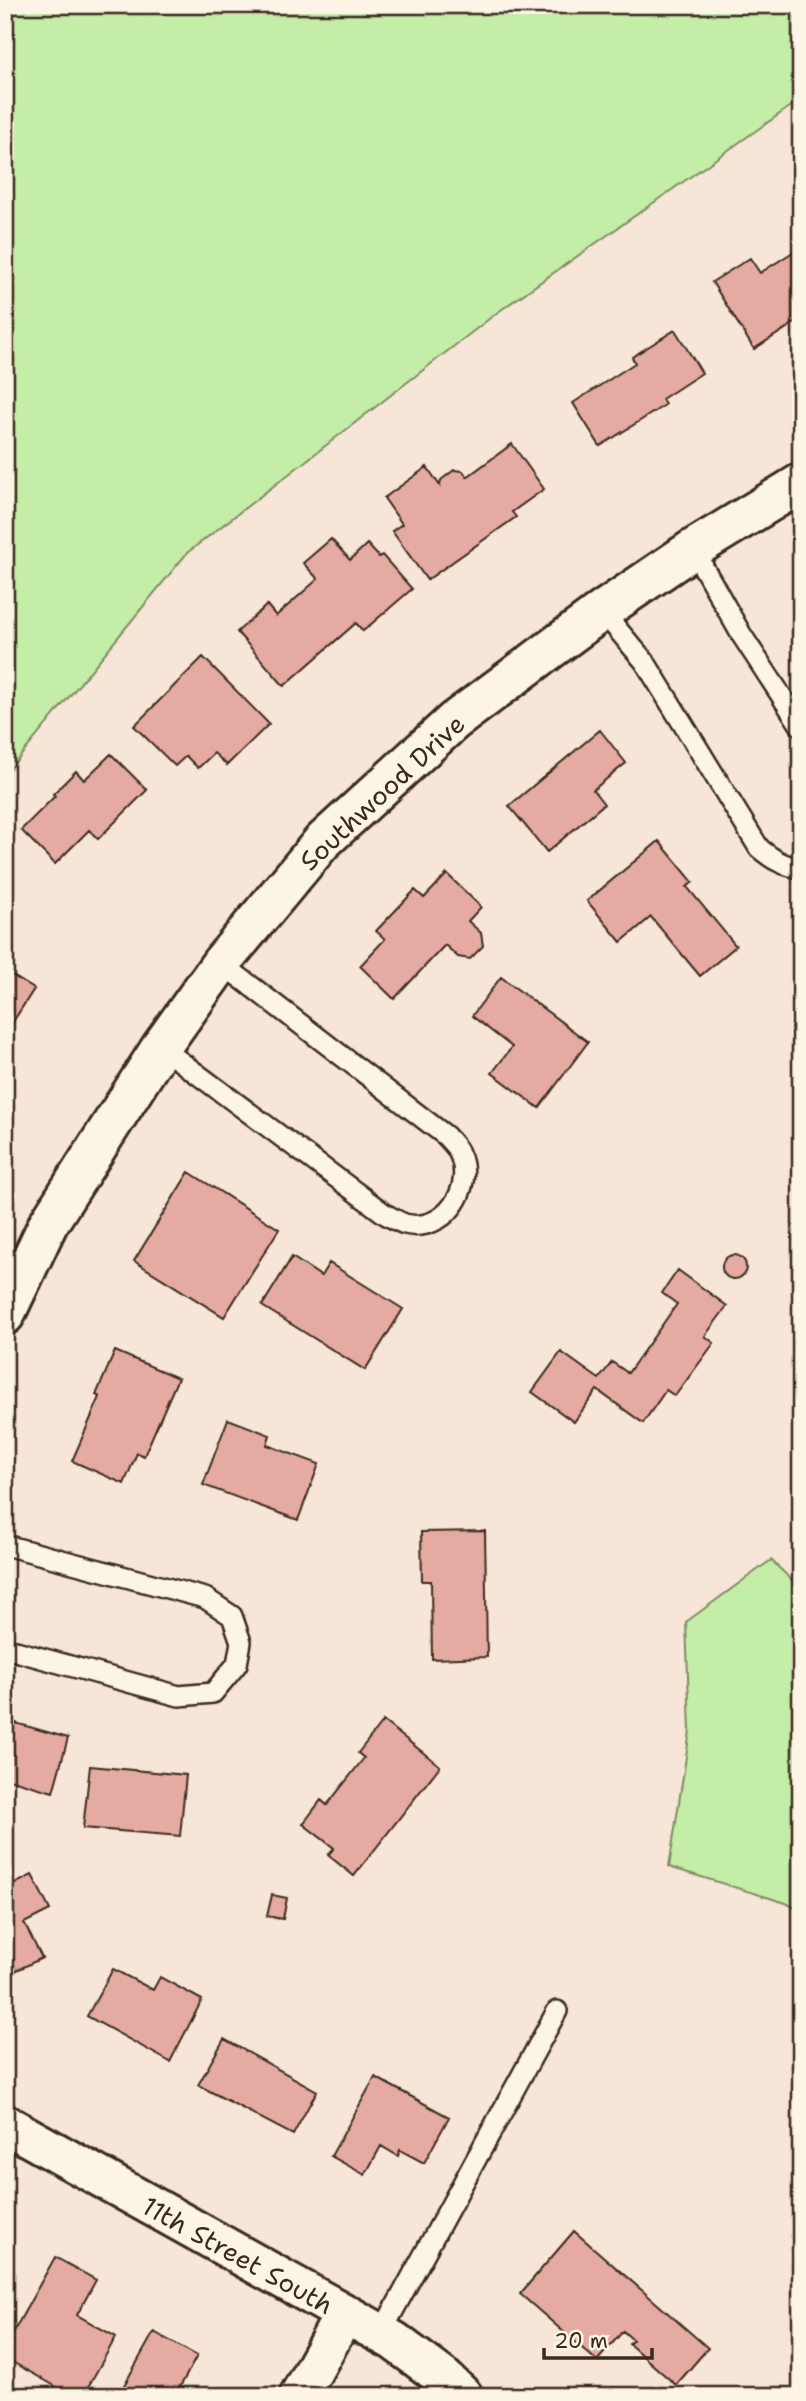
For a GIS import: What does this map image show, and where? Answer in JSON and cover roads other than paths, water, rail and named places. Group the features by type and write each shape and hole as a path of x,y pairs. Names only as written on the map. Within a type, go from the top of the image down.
{"street":[{"name":"Southwood Drive","path":"5,1315 48,1224 161,1046 221,963 322,842 454,721 602,611 693,549 801,483"},
{"name":"11th Street South","path":"5,2124 394,2342 444,2378 463,2396"},
{"path":"299,2396 344,2315"}],"lane":[{"path":"693,549 741,634 801,726"},
{"path":"602,611 645,662 759,848 775,861 801,868"},
{"path":"161,1046 385,1214 406,1224 430,1224 444,1216 453,1206 463,1186 463,1170 459,1153 446,1136 221,963"},
{"path":"5,1545 205,1598 232,1616 241,1642 237,1664 213,1693 178,1696 5,1648"},
{"path":"380,2335 558,2011"}]}
